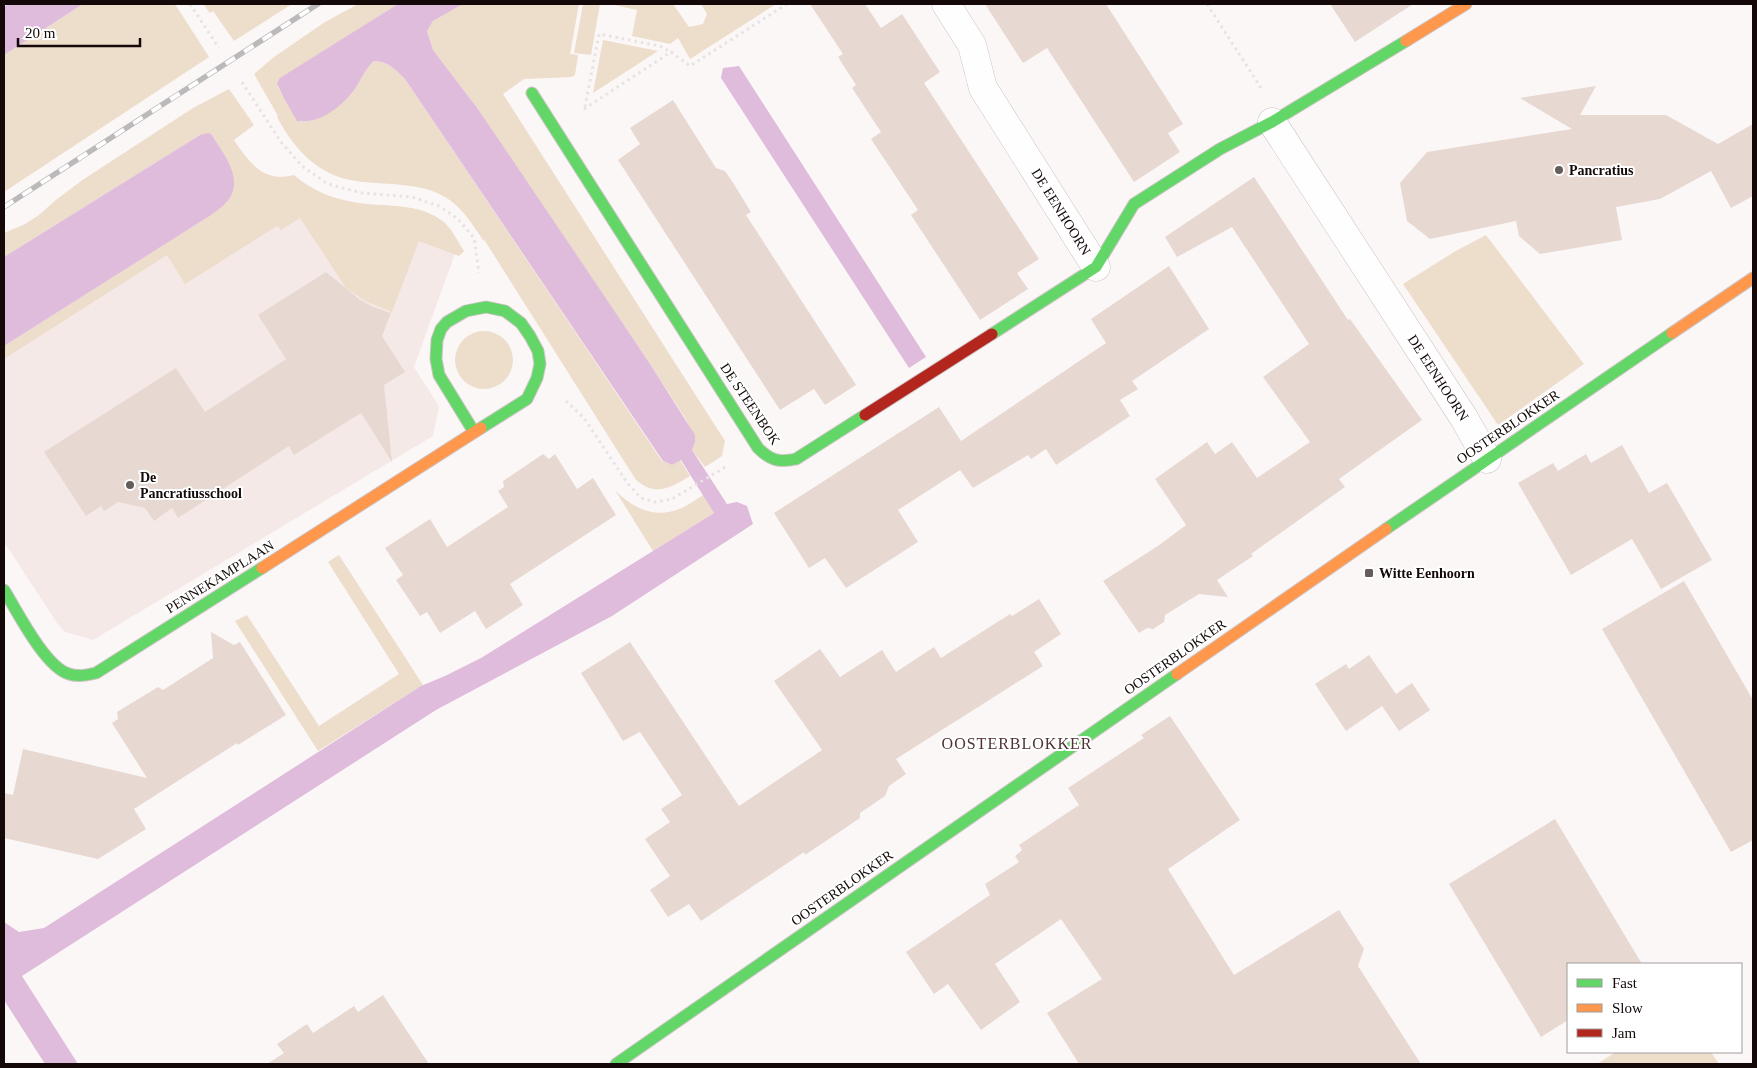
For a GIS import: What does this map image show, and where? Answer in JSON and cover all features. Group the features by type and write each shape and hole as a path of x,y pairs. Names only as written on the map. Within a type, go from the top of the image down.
{"street":[{"name":"DE EENHOORN","path":"946,4 972,45 983,88 1096,267 1134,204 1220,149 1272,122 1466,4"},
{"name":"DE STEENBOK","path":"532,93 758,448 769,459 784,462 796,458 1096,267"},
{"name":"DE EENHOORN","path":"1272,122 1464,418 1487,459"},
{"name":"OOSTERBLOKKER","path":"616,1064 1487,459 1753,278"},
{"name":"PENNEKAMPLAAN","path":"4,590 48,659 65,673 81,676 96,673 527,399 537,379 540,363 534,341 524,325 506,310 484,306"},
{"path":"474,432 437,372 437,342 444,325 461,313 484,306"}],"path":[{"path":"190,4 219,48"},
{"path":"585,108 598,34 660,46 690,66 787,4"},
{"path":"1208,4 1268,99 1272,122"},
{"path":"554,128 671,52"},
{"path":"242,82 281,142 302,166 328,184 362,193 412,197 439,206 458,219 474,238 484,306"},
{"path":"537,379 566,401 584,418 628,484 640,498 655,502 672,499 711,476"}],"shaded area":[{"path":"8,4 83,4 4,55 4,7"},
{"path":"83,4 175,4 209,57 4,192 4,55"},
{"path":"203,4 292,4 234,41 213,11 210,13"},
{"path":"358,4 398,4 280,79 300,122 326,115 341,105 374,61 388,64 398,72 405,79 662,461 672,465 680,460 690,476 663,489 650,488 636,480 485,241 457,206 445,197 426,189 413,186 361,182 338,177 316,165 290,139 254,74 274,57 325,22"},
{"path":"398,4 463,4 433,21 427,31 433,50 478,109 650,364 695,435 692,450 727,504 737,502 747,506 753,524 612,616 436,710 22,976 78,1064 45,1064 4,1000 4,922 19,932 44,928 421,686 481,658 714,513 681,460 672,465 663,461 405,79 398,72 388,64 374,61 353,91 340,105 315,120 297,121 277,83 280,78"},
{"path":"463,4 579,4 570,54 578,55 575,75 572,77 524,79 503,94 725,441 722,456 705,467 692,450 695,442 687,421 650,364 478,109 433,50 427,31 433,21"},
{"path":"583,4 600,4 591,55 574,53"},
{"path":"609,4 673,4 689,27 703,24 707,14 701,4 776,4 690,59 678,38 670,44 632,36 637,10"},
{"path":"603,40 658,51 593,93"},
{"path":"739,66 926,357 909,368 721,78 723,68"},
{"path":"229,89 254,125 234,140 258,169 274,176 294,175 314,189 329,196 365,204 413,208 424,211 445,223 464,251 459,256 419,241 392,312 365,301 346,288 300,218 281,230 277,226 185,284 167,255 4,359 4,346 208,217 200,135 4,257 4,233 25,224 84,179 193,108"},
{"path":"211,134 230,165 233,174 233,191 225,204 208,217 4,346 4,257 200,135"},
{"path":"297,206 418,236 456,251 414,367 439,406 433,436 93,640 65,632 57,623 4,542 4,355 169,249"},
{"path":"1486,235 1584,364 1498,425 1403,284 1454,252"},
{"path":"478,331 490,331 500,335 509,344 513,366 505,381 490,389 478,389 468,385 459,376 455,366 455,354 459,344 468,335"},
{"path":"615,490 636,507 661,513 682,508 703,495 714,513 653,551"},
{"path":"339,555 423,685 318,751 235,621 247,615 319,726 399,674 328,562"},
{"path":"1614,1053 1712,1053 1719,1064 1597,1064"}],"building":[{"path":"810,4 865,4 881,28 902,14 940,72 924,83 1039,259 1017,273 1028,289 980,320 911,215 918,210 871,139 881,132 852,88 856,85 838,57 843,54"},
{"path":"985,4 1106,4 1183,124 1168,133 1180,152 1134,182 1047,48 1023,63"},
{"path":"1330,4 1413,4 1355,42"},
{"name":"Pancratius","path":"1596,86 1580,115 1666,115 1718,144 1753,124 1753,196 1731,208 1711,171 1660,199 1616,207 1622,240 1540,254 1519,236 1516,221 1430,239 1407,221 1400,183 1427,152 1572,129 1520,98"},
{"path":"673,100 716,168 725,171 732,181 751,212 746,215 856,385 825,405 814,389 780,410 618,160 640,144 630,128"},
{"path":"1254,177 1348,320 1350,319 1422,420 1339,479 1345,487 1251,554 1253,556 1217,580 1228,597 1199,594 1165,615 1164,622 1153,629 1147,628 1139,633 1103,581 1158,546 1186,525 1155,479 1207,442 1215,454 1232,442 1257,478 1310,442 1263,377 1309,344 1232,227 1177,257 1165,237"},
{"path":"1169,266 1209,329 1132,381 1138,389 1120,400 1130,416 1056,465 1046,449 1031,459 1028,455 973,488 960,470 898,510 918,542 846,588 825,558 809,568 774,513 939,407 961,441 1106,343 1091,319"},
{"path":"326,272 359,299 373,307 391,313 382,336 405,372 384,385 392,462 361,413 294,455 289,446 178,518 172,508 154,521 145,508 118,502 104,511 101,506 86,516 44,452 176,368 205,412 286,359 258,315"},
{"path":"1622,445 1649,493 1667,483 1712,560 1661,589 1632,539 1571,575 1518,483 1553,463 1558,471 1586,454 1591,463"},
{"path":"543,454 549,459 555,454 577,489 593,478 616,515 510,584 523,605 486,629 475,611 440,633 427,612 420,616 396,580 403,575 385,548 430,519 447,547 508,507 498,491 504,487 503,481"},
{"path":"1684,581 1753,700 1753,840 1731,852 1602,629"},
{"path":"1039,599 1061,634 1034,652 1043,666 896,759 906,774 889,786 885,796 860,813 860,818 805,855 804,852 701,921 689,904 668,917 650,890 670,876 645,839 670,822 661,809 682,795 640,732 623,741 581,673 630,642 739,806 822,750 774,681 820,649 840,677 882,650 896,672 934,647 941,658 1010,614 1012,616"},
{"path":"211,632 234,645 240,642 286,715 238,745 237,743 134,809 146,829 98,859 4,838 4,793 13,795 23,749 147,778 112,723 118,719 117,712 158,687 163,690 213,658"},
{"path":"1369,655 1396,694 1412,683 1430,710 1399,731 1382,706 1346,731 1315,684 1346,664 1349,669"},
{"path":"1170,716 1240,820 1168,869 1234,975 1339,910 1364,949 1358,966 1421,1064 1079,1064 1047,1013 1102,979 1061,919 995,964 1020,1002 981,1030 948,984 934,994 906,952 990,895 985,884 1019,862 1015,856 1022,850 1019,845 1079,805 1068,788 1144,738 1141,735"},
{"path":"1555,819 1641,963 1567,963 1567,1021 1541,1037 1449,884"},
{"path":"383,995 429,1064 267,1064 284,1053 277,1044 307,1024 313,1033 354,1006 358,1012"}],"railway":[{"path":"4,207 318,4"}],"traffic: fast":[{"path":"992,334 1096,267 1134,204 1220,149 1272,122 1406,41"},
{"path":"532,93 758,448 775,459 785,461 796,459 865,415"},
{"path":"474,432 439,375 436,359 437,340 441,329 447,322 466,311 486,307 505,311 521,323 538,351 540,364 537,378 527,399 481,428"},
{"path":"1386,529 1672,333"},
{"path":"4,590 32,637 51,661 69,674 82,675 96,673 262,568"},
{"path":"616,1064 1177,674"}],"traffic: slow":[{"path":"1406,41 1466,4"},
{"path":"1672,333 1753,278"},
{"path":"262,568 481,428"},
{"path":"1177,674 1386,529"}],"traffic: jam":[{"path":"865,415 992,334"}],"place":[{"name":"Pancratius","path":"1559,170"},
{"name":"De Pancratiusschool","path":"130,485"},
{"name":"Witte Eenhoorn","path":"1369,573"}],"district":[{"name":"OOSTERBLOKKER","path":"1017,743"}]}
